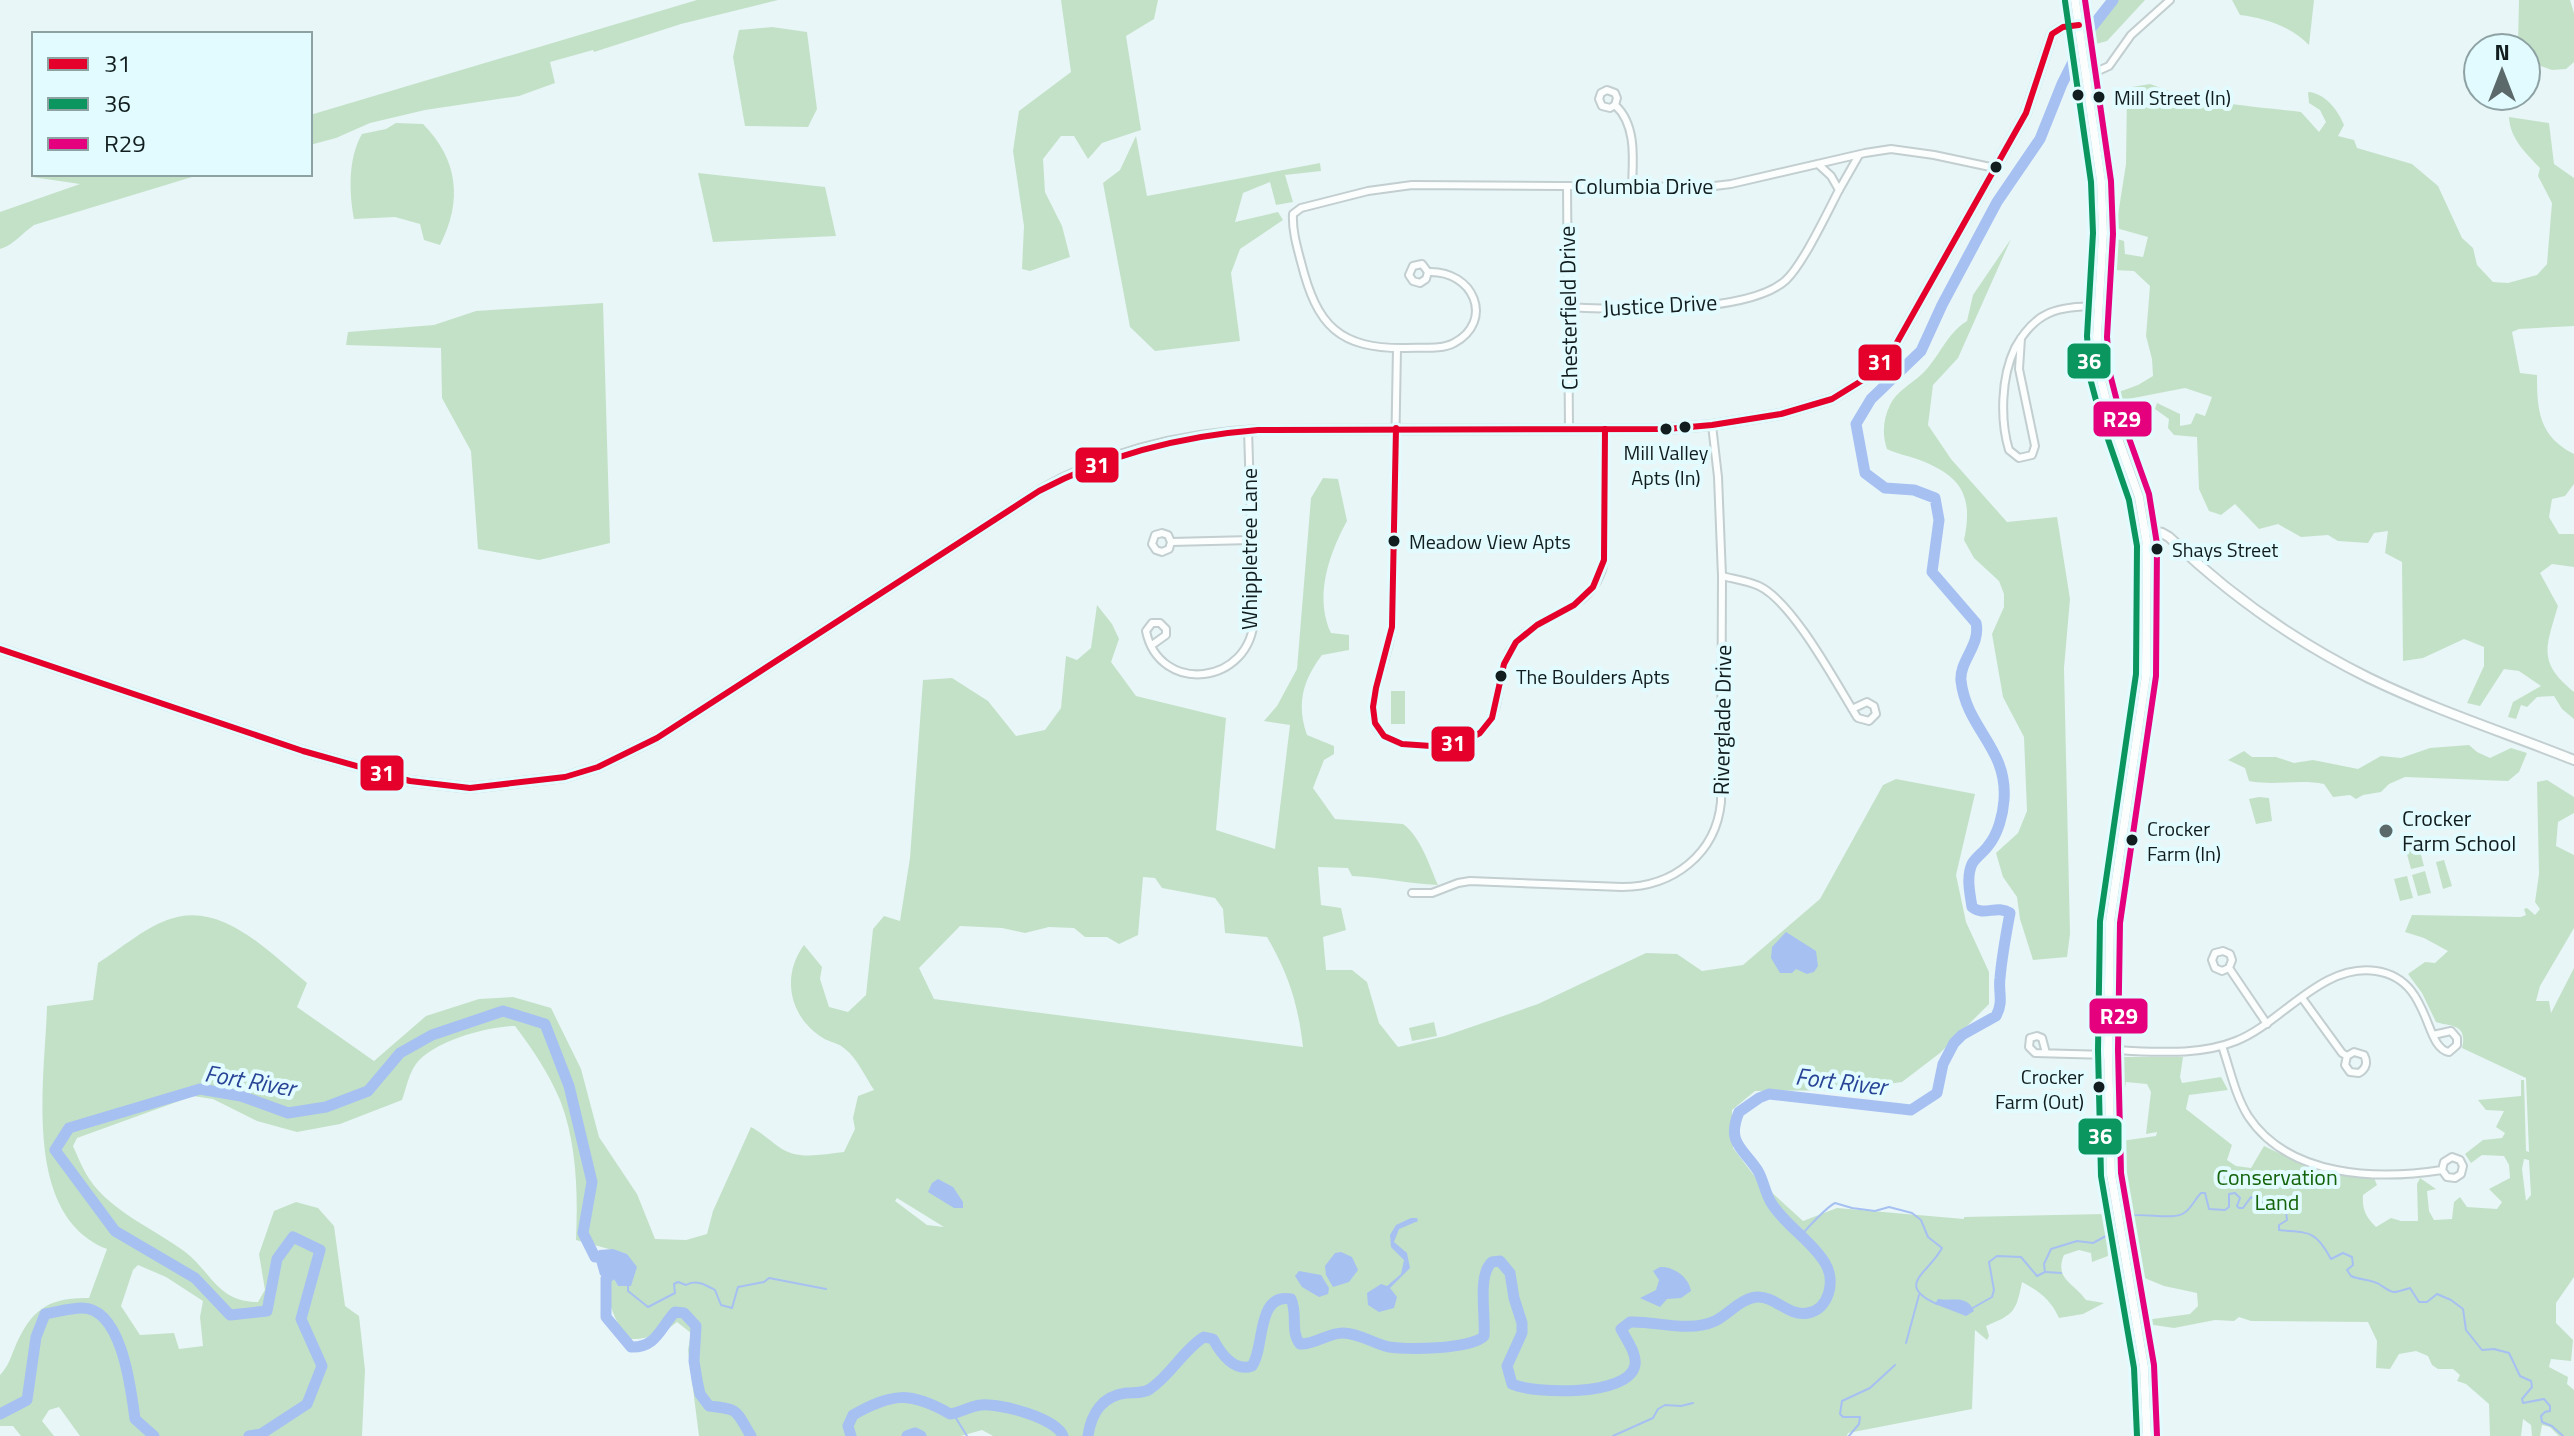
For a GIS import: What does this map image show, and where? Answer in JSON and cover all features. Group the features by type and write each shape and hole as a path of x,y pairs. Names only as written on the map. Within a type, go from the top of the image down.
{"street":[{"path":"2075,0 2102,190 2098,306 2101,382 2134,480 2146,530 2147,667 2110,922 2108,1134 2117,1221 2144,1367 2147,1436"},
{"path":"2087,76 2109,66 2131,35 2170,0"},
{"path":"0,649 368,771 446,787 499,786 565,777 625,756 730,693 1039,491 1086,466 1129,451 1178,439 1248,430 1605,429 1712,425 1756,419 1819,404 1844,393 1871,374 1891,352 2030,105 2052,34 2063,27 2079,29"},
{"path":"1615,105 1629,127 1632,186"},
{"name":"Columbia Drive","path":"1397,348 1353,341 1335,330 1321,315 1313,302 1302,267 1293,214 1301,208 1401,186 1722,185 1860,154 1897,150 1995,168"},
{"name":"Justice Drive","path":"1568,307 1698,307 1771,290 1784,282 1798,265 1860,154"},
{"path":"1818,164 1831,176 1839,190"},
{"name":"Chesterfield Drive","path":"1567,186 1569,429"},
{"path":"1428,272 1449,273 1466,284 1475,307 1472,324 1462,338 1446,346 1397,348 1392,627 1388,653 1373,696 1373,716 1377,727 1387,738 1406,746 1456,746 1482,731 1492,717 1501,669 1515,644 1541,620 1583,599 1600,576 1603,561 1605,429"},
{"path":"2021,338 2018,366 2035,446 2032,455 2019,458 2010,452 2008,445 2005,398 2010,359 2021,338 2035,322 2052,311 2098,306"},
{"name":"Riverglade Drive","path":"1412,893 1432,893 1470,881 1643,887 1673,876 1694,860 1713,833 1721,802 1722,576 1712,425"},
{"name":"Whippletree Lane","path":"1152,645 1166,663 1188,673 1217,672 1238,659 1248,644 1254,623 1248,430"},
{"path":"2146,530 2169,537 2243,603 2360,673 2424,702 2574,760"},
{"path":"1171,542 1251,540"},
{"path":"1722,576 1760,586 1788,611 1852,709"},
{"path":"2229,968 2267,1024"},
{"path":"2046,1053 2188,1052 2222,1046 2267,1024 2322,985 2346,974 2369,970 2404,982 2416,994 2433,1035"},
{"path":"2302,998 2347,1056"},
{"path":"2222,1046 2245,1112 2265,1136 2282,1148 2315,1163 2357,1174 2400,1175 2442,1170"}],"green space":[{"path":"697,0 778,0 550,62 555,83 519,96 425,110 370,123 312,144 312,114"},
{"path":"1061,0 1158,0 1154,19 1126,36 1141,130 1102,143 1088,159 1074,136 1061,136 1043,159 1045,192 1062,226 1070,257 1030,271 1022,269 1024,226 1013,151 1019,111 1071,72"},
{"path":"2116,0 2145,0 2107,41 2096,44 2092,37"},
{"path":"2232,0 2314,0 2309,45 2278,24 2240,15"},
{"path":"2519,0 2570,0 2574,13 2574,62 2566,69 2552,70 2542,67 2542,32 2518,32"},
{"path":"772,27 807,32 817,109 808,127 745,126 733,57 739,30"},
{"path":"2150,84 2205,100 2301,112 2319,132 2326,122 2320,110 2309,103 2308,92 2320,95 2334,108 2344,125 2338,136 2354,140 2357,148 2412,164 2438,186 2462,238 2473,248 2477,265 2493,282 2508,283 2537,275 2547,264 2552,203 2538,176 2540,168 2516,139 2509,117 2549,123 2554,164 2574,178 2574,326 2512,332 2520,373 2537,375 2539,411 2547,431 2562,447 2574,454 2574,484 2565,496 2552,499 2549,517 2559,534 2574,534 2574,567 2552,564 2540,573 2558,606 2548,643 2550,662 2554,672 2574,692 2574,719 2562,709 2554,696 2537,697 2527,707 2521,705 2516,719 2508,717 2513,702 2541,686 2519,671 2504,669 2480,706 2467,703 2484,666 2484,647 2464,639 2423,658 2403,661 2402,562 2385,553 2388,531 2374,533 2368,543 2338,541 2328,535 2301,537 2278,524 2259,529 2235,504 2221,515 2209,511 2199,489 2197,437 2174,435 2168,428 2169,419 2155,409 2157,403 2180,414 2180,426 2191,424 2196,413 2205,416 2212,397 2185,388 2118,401 2116,393 2153,376 2146,336 2150,286 2134,271 2113,270 2114,238 2124,241 2125,254 2143,257 2148,237 2116,228 2126,164 2127,93 2132,87"},
{"path":"396,123 423,124 444,151 450,166 454,197 440,245 424,240 420,224 395,217 354,219 351,175 357,143 362,134 386,129"},
{"path":"1136,136 1147,196 1320,163 1321,171 1285,175 1293,202 1276,205 1270,182 1243,193 1235,222 1278,212 1283,220 1240,249 1231,273 1240,341 1155,351 1130,327 1103,183 1120,170"},
{"path":"698,173 825,187 836,236 713,242"},
{"path":"195,176 34,225 0,249 0,212 80,184 32,177"},
{"path":"2011,239 1958,358 1933,385 1928,425 1951,459 2007,522 2057,517 2070,599 2064,668 2070,934 2067,957 2033,960 2020,919 2017,897 2003,877 1996,853 2018,833 2027,811 2024,737 2003,697 1992,634 2004,607 2004,594 1999,581 1974,558 1964,540 1967,510 1960,488 1932,465 1887,449 1884,433 1886,416 1893,400 1928,368 1967,321 1973,295"},
{"path":"603,303 610,543 539,560 478,549 471,451 442,398 441,348 346,345 348,332 434,325 476,311"},
{"path":"1323,478 1338,479 1347,521 1330,561 1324,605 1331,633 1349,635 1349,650 1322,655 1303,693 1302,713 1307,735 1334,746 1334,754 1324,760 1313,788 1335,819 1403,824 1420,844 1438,885 1352,876 1348,868 1318,867 1321,905 1341,908 1346,930 1323,937 1326,970 1352,970 1367,982 1379,1023 1398,1047 1445,1036 1538,1004 1646,953 1677,954 1702,971 1743,965 1820,899 1883,785 1896,779 1975,794 1956,875 1966,922 1989,972 1989,1004 1940,1053 1902,1082 1848,1090 1755,1091 1732,1110 1733,1148 1756,1178 1803,1221 1837,1208 1964,1219 2105,1214 2108,1256 2092,1262 2091,1253 2079,1250 2064,1255 2062,1263 2063,1275 2086,1300 2104,1303 2083,1314 2059,1318 2044,1297 2022,1282 2013,1310 1986,1326 1987,1340 1975,1330 1972,1409 1848,1433 1847,1436 993,1436 982,1430 961,1436 699,1436 688,1350 691,1333 677,1322 668,1329 660,1327 646,1338 628,1339 618,1324 610,1303 606,1278 614,1279 618,1286 631,1286 627,1254 576,1240 575,1169 566,1117 545,1071 515,1026 476,1032 435,1048 414,1068 402,1100 340,1124 297,1132 257,1121 213,1099 193,1096 77,1138 73,1146 90,1180 109,1201 184,1251 224,1291 244,1301 258,1302 265,1290 259,1254 274,1211 296,1202 318,1208 334,1226 345,1306 359,1316 365,1370 362,1436 80,1436 59,1407 49,1410 42,1421 54,1436 21,1436 13,1426 0,1426 0,1375 21,1334 35,1315 52,1303 89,1298 107,1249 80,1232 61,1207 50,1176 42,1106 47,1006 93,1000 98,963 167,920 187,915 225,923 260,944 307,983 297,1007 374,1061 426,1016 479,999 513,997 551,1008 581,1069 599,1137 637,1194 655,1239 686,1240 707,1234 713,1211 751,1127 794,1154 810,1156 844,1152 855,1129 853,1118 858,1096 874,1090 849,1053 840,1045 823,1038 802,1019 792,995 792,970 804,945 822,967 820,979 829,1007 848,1012 866,995 873,929 884,916 900,921 910,858 923,680 952,678 988,701 1016,736 1045,730 1061,708 1066,656 1077,660 1091,648 1097,605 1119,639 1111,662 1136,696 1226,718 1216,830 1275,849 1290,725 1264,721 1277,706 1297,669 1311,498","holes":["1143,877 1155,878 1162,888 1215,898 1223,909 1225,933 1267,937 1291,990 1303,1047 934,999 919,968 960,926 1002,928 1025,933 1049,927 1074,928 1085,937 1107,937 1119,944 1138,935","897,1198 944,1227 927,1225 895,1201","138,1265 166,1277 203,1301 200,1317 203,1346 179,1349 174,1333 140,1335 121,1306 133,1270"]},
{"path":"1391,691 1405,691 1405,724 1391,724"},
{"path":"2469,745 2490,758 2511,748 2527,753 2519,772 2508,781 2405,777 2389,784 2381,792 2356,799 2350,795 2333,797 2324,784 2249,781 2245,768 2228,760 2244,751 2252,757 2276,757 2294,763 2313,760 2358,769 2381,756 2401,758 2430,748"},
{"name":"Conservation Land","path":"2547,780 2574,797 2574,813 2558,822 2556,846 2574,855 2574,928 2540,986 2536,1001 2549,1001 2551,1013 2574,968 2574,1277 2556,1303 2556,1323 2573,1340 2571,1361 2551,1359 2549,1367 2568,1377 2567,1384 2574,1390 2574,1436 2559,1436 2550,1427 2542,1425 2540,1436 2532,1436 2531,1425 2523,1419 2521,1436 2490,1436 2489,1404 2466,1384 2457,1381 2460,1375 2453,1369 2438,1369 2428,1356 2416,1351 2399,1354 2390,1369 2376,1368 2377,1341 2368,1322 2251,1321 2239,1317 2234,1321 2215,1320 2174,1328 2147,1324 2145,1320 2190,1314 2198,1306 2197,1293 2164,1286 2137,1275 2124,1220 2124,1194 2127,1192 2121,1141 2156,1136 2157,1132 2146,1134 2151,1092 2147,1084 2126,1082 2123,1099 2114,1099 2115,1057 2183,1057 2182,1083 2221,1077 2228,1090 2189,1095 2186,1109 2232,1145 2227,1160 2236,1166 2251,1168 2264,1146 2310,1168 2374,1178 2377,1185 2363,1195 2363,1200 2365,1213 2376,1227 2391,1218 2418,1221 2417,1184 2420,1178 2436,1189 2427,1191 2429,1211 2434,1220 2452,1219 2454,1202 2460,1197 2467,1207 2497,1209 2502,1202 2489,1189 2510,1178 2509,1165 2504,1156 2482,1155 2471,1163 2465,1154 2483,1140 2502,1138 2505,1133 2496,1127 2504,1111 2486,1110 2478,1100 2521,1096 2521,1080 2524,1080 2526,1151 2529,1152 2526,1078 2462,1048 2460,1030 2436,1022 2422,993 2408,974 2425,962 2435,963 2448,951 2405,932 2412,915 2521,917 2526,915 2524,909 2527,908 2535,915 2540,909 2535,902 2539,874 2537,782","holes":["2524,1159 2529,1160 2531,1195 2526,1201 2522,1169"]},
{"path":"2269,798 2272,821 2256,824 2249,799"},
{"path":"2418,844 2424,866 2411,869 2405,847"},
{"path":"2444,860 2452,886 2443,889 2436,862"},
{"path":"2425,871 2431,893 2418,896 2412,875"},
{"path":"2407,876 2413,898 2400,901 2394,879"},
{"path":"1434,1022 1437,1036 1412,1041 1409,1028"}],"water":[{"path":"1786,932 1816,951 1818,966 1814,972 1807,974 1796,969 1792,973 1780,973 1771,958 1772,947"},
{"path":"938,1179 953,1187 963,1202 963,1208 954,1208 928,1192"},
{"path":"1411,1218 1418,1221 1399,1229 1394,1242 1407,1253 1410,1268 1390,1288 1397,1297 1394,1308 1379,1312 1368,1305 1367,1293 1381,1284 1387,1286 1401,1274 1404,1260 1391,1247 1390,1235 1396,1225"},
{"path":"613,1249 627,1254 637,1267 631,1286 618,1286 614,1279 600,1275 595,1257 599,1250"},
{"path":"1335,1253 1352,1257 1358,1270 1349,1282 1333,1287 1325,1266"},
{"path":"1660,1267 1680,1273 1691,1291 1681,1298 1667,1299 1660,1307 1640,1298 1656,1290 1659,1280 1653,1271"},
{"path":"1299,1271 1321,1275 1329,1288 1328,1294 1319,1297 1302,1287 1295,1276"},
{"path":"1938,1299 1967,1302 1974,1311 1966,1316 1935,1304"}],"waterway":[{"name":"Fort River","path":"1088,1436 1092,1420 1104,1402 1118,1395 1150,1389 1204,1337 1213,1339 1224,1356 1234,1364 1252,1366 1267,1312 1280,1299 1291,1299 1295,1334 1300,1344 1343,1333 1394,1348 1466,1344 1484,1336 1485,1276 1492,1262 1500,1261 1510,1273 1522,1323 1522,1333 1507,1366 1512,1384 1559,1391 1599,1388 1629,1375 1635,1360 1621,1329 1630,1322 1695,1326 1715,1321 1751,1298 1764,1298 1801,1313 1815,1310 1826,1300 1830,1278 1825,1263 1772,1204 1758,1171 1735,1138 1735,1122 1739,1112 1769,1094 1911,1110 1937,1093 1943,1064 1954,1043 1962,1035 1996,1016 2010,913 1977,910 1972,907 1970,891 1972,864 1995,836 2004,800 2000,766 1971,713 1961,681 1963,667 1975,639 1976,623 1932,572 1939,520 1935,498 1914,490 1885,488 1865,473 1856,424 1871,399 1921,351 1997,202 2040,139 2062,84 2088,32 2113,0"},
{"name":"Fort River","path":"249,1436 261,1434 307,1404 322,1366 301,1319 320,1250 293,1237 277,1259 267,1311 230,1315 195,1278 115,1231 55,1150 69,1128 200,1089 241,1096 288,1113 326,1107 368,1091 400,1053 432,1035 503,1011 545,1024 569,1086 592,1182 583,1233 595,1257 608,1257"},
{"path":"2121,1217 2179,1215 2189,1209 2201,1193 2205,1193 2209,1209 2225,1210 2229,1207 2229,1194 2235,1193 2240,1198 2239,1208 2243,1208 2251,1197 2286,1212 2287,1220 2279,1225 2279,1230 2310,1234 2320,1242 2331,1259 2343,1253 2352,1257 2353,1265 2347,1270 2351,1276 2376,1282 2393,1292 2410,1288 2419,1302 2427,1302 2437,1294 2463,1309 2466,1330 2482,1350 2509,1353 2520,1376 2531,1381 2532,1387 2522,1399 2523,1403 2544,1399 2550,1411 2541,1416 2542,1422 2563,1436"},
{"path":"1801,1236 1835,1203 1875,1211 1889,1207 1912,1213 1921,1220 1928,1237 1942,1248 1916,1285 1924,1297 1937,1304"},
{"path":"1971,1309 1992,1297 1994,1290 1989,1262 1997,1256 2021,1257 2037,1276 2045,1272 2044,1264 2051,1249 2077,1241 2093,1243 2106,1236 2117,1222"},
{"name":"Fort River","path":"616,1272 606,1278 606,1317 631,1347 652,1341 675,1312 684,1313 696,1326 694,1361 700,1394 709,1406 736,1412 751,1436"},
{"path":"2046,1272 2061,1273"},
{"path":"628,1286 628,1291 648,1307 675,1293 674,1284 678,1282 708,1286 715,1290 721,1305 732,1308 738,1287 764,1282 769,1278 826,1289"},
{"path":"1906,1343 1919,1295"},
{"name":"Fort River","path":"0,1414 27,1400 36,1337 45,1314 82,1308 96,1312 107,1321 115,1335 127,1371 135,1419 154,1436"},
{"path":"1849,1436 1859,1424 1860,1417 1843,1417 1840,1414 1842,1401 1870,1388 1895,1365"},
{"name":"Fort River","path":"851,1436 848,1426 853,1415 879,1402 901,1398 923,1401 950,1414 981,1405 1013,1409 1050,1423 1063,1436"},
{"path":"1613,1436 1653,1418 1658,1409 1665,1405 1693,1403"},
{"path":"954,1415 967,1436"},
{"name":"Fort River","path":"907,1436 915,1433 921,1436"}],"transit line":[{"name":"R29","path":"2085,0 2111,181 2113,234 2107,337 2110,374 2120,413 2149,494 2157,544 2156,676 2120,923 2118,1050 2121,1173 2154,1365 2157,1436"},
{"name":"36","path":"2065,1 2091,182 2093,233 2087,336 2090,378 2129,500 2137,546 2136,674 2100,921 2098,1050 2101,1176 2134,1368 2137,1436"},
{"name":"31","path":"0,649 303,751 410,781 470,788 565,777 598,767 657,738 1039,491 1118,457 1173,442 1258,430 1667,429 1781,414 1832,399 1866,378 1895,346 2026,113 2052,34 2063,27 2079,25"},
{"name":"31","path":"1396,428 1392,627 1373,707 1375,723 1384,736 1402,744 1431,746 1461,743 1480,733 1492,718 1504,664 1516,642 1537,625 1574,605 1593,587 1604,560 1605,429"}],"place":[{"name":"Mill Street (In)","path":"2099,97"},
{"name":"Mill Valley Apts (In)","path":"1666,429"},
{"name":"Meadow View Apts","path":"1394,541"},
{"name":"Shays Street","path":"2157,549"},
{"name":"The Boulders Apts","path":"1501,676"},
{"name":"Crocker Farm School","path":"2386,831"},
{"name":"Crocker Farm (In)","path":"2132,840"},
{"name":"Crocker Farm (Out)","path":"2099,1087"}]}
